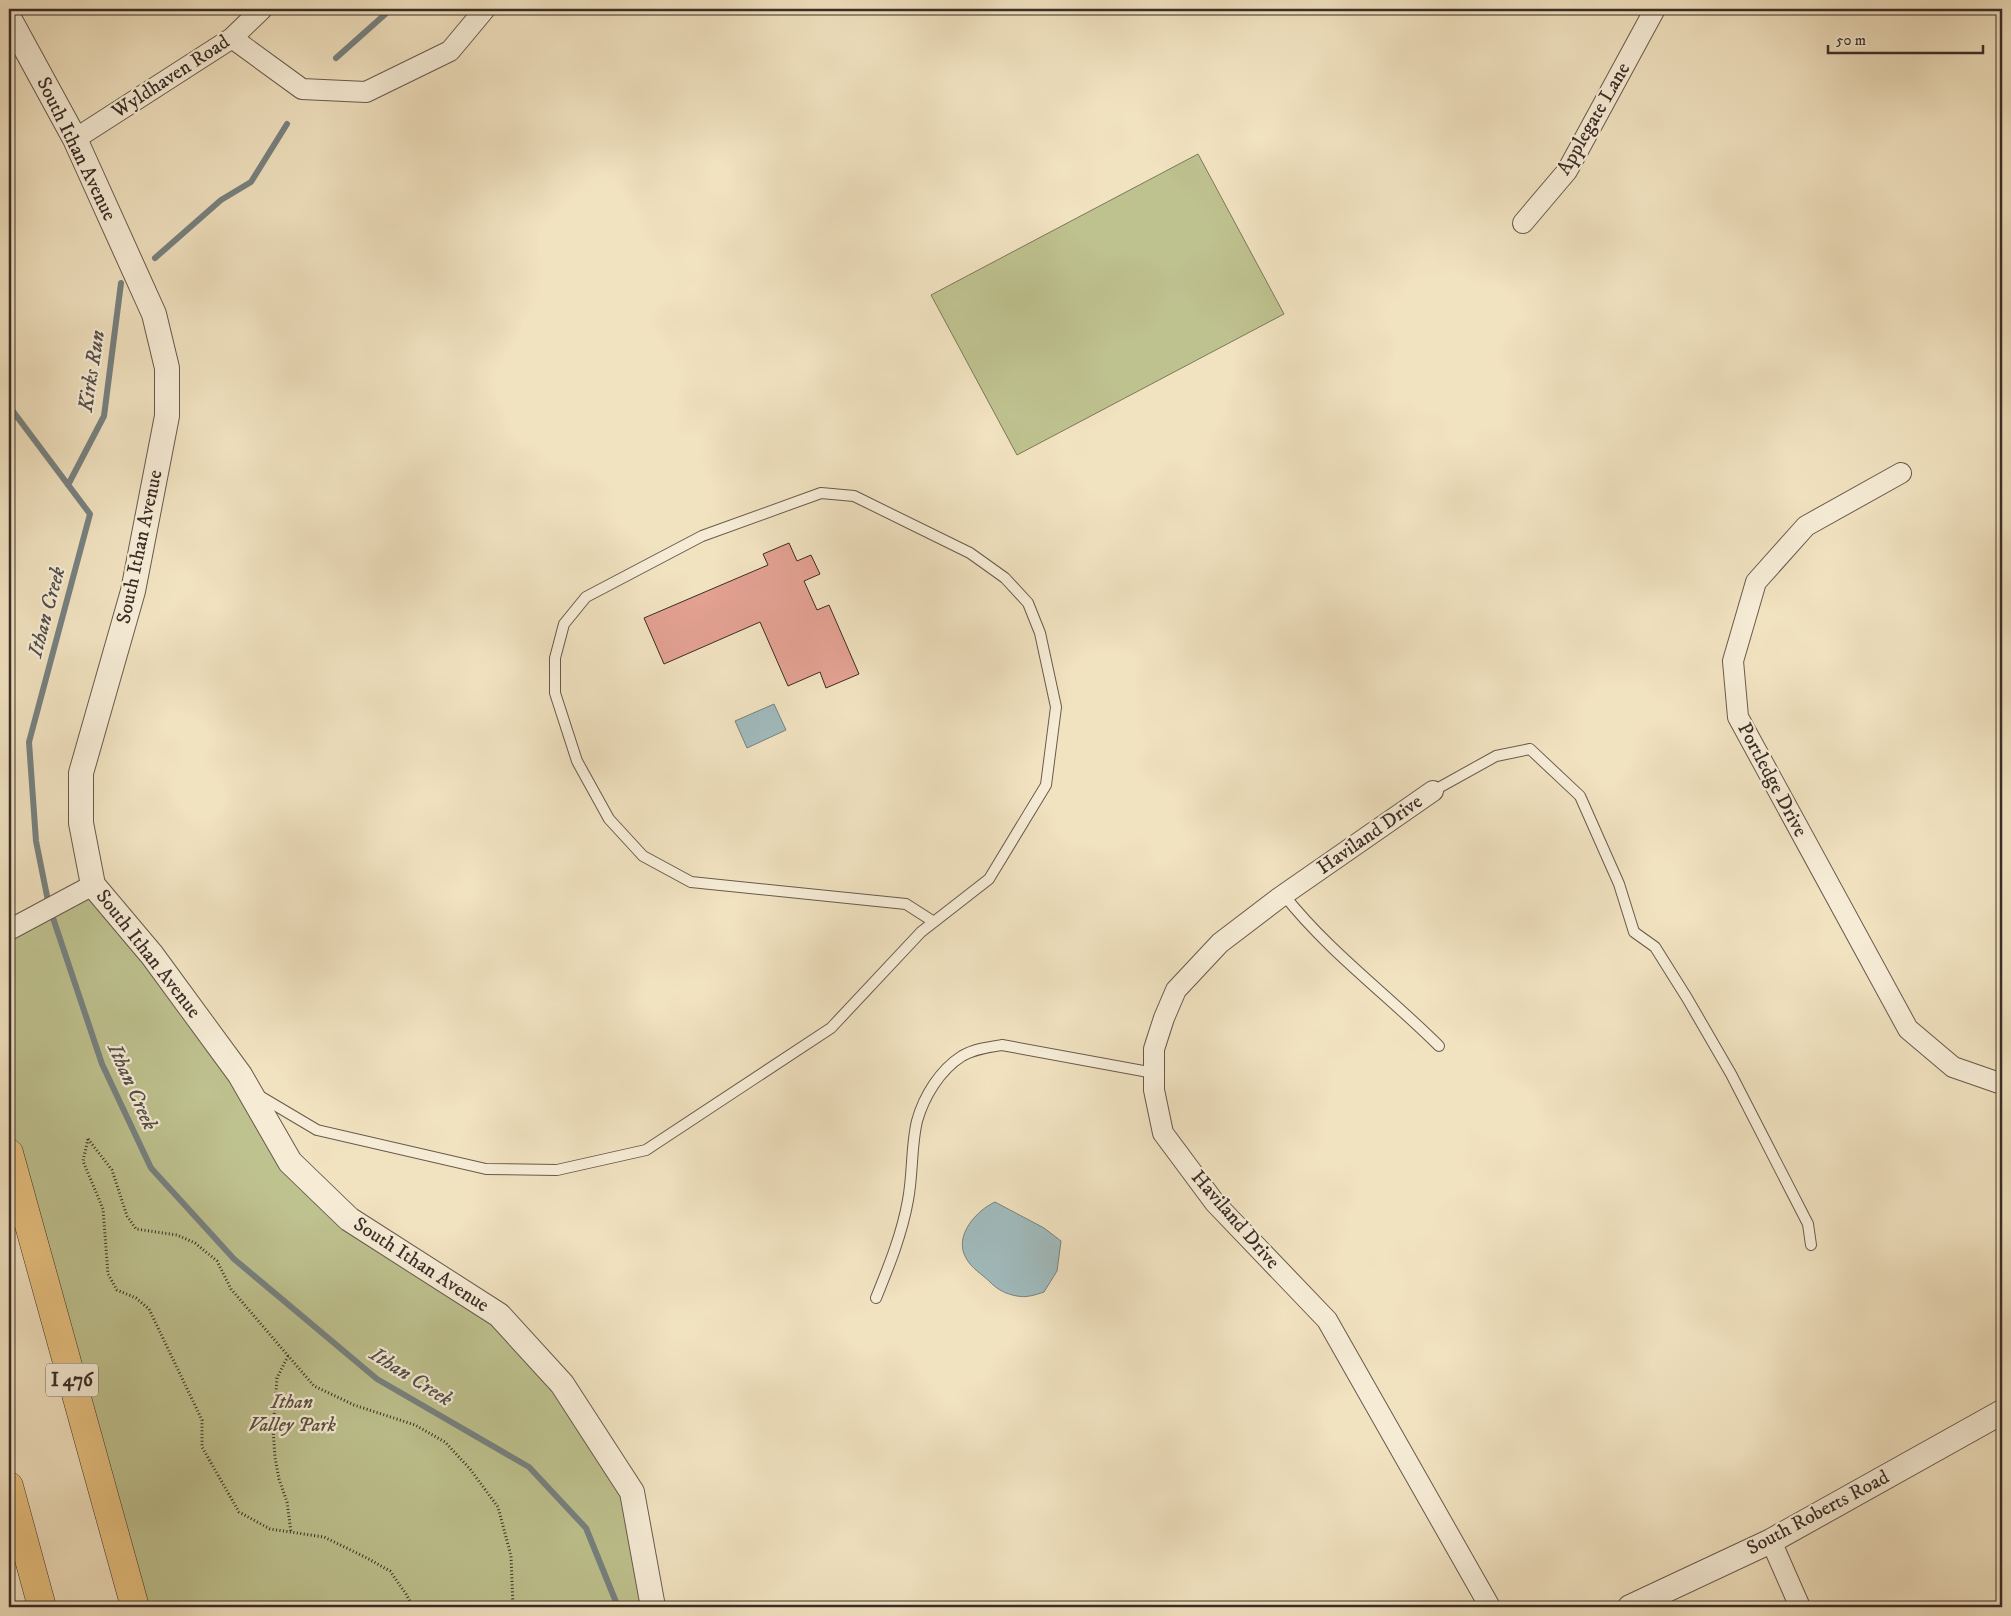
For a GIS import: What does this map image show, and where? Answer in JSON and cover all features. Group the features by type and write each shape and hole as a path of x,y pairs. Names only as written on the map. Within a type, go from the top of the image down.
{"highway":[{"name":"I 476","path":"9,1153 135,1607"},
{"path":"9,1486 42,1607"}],"street":[{"name":"Wyldhaven Road","path":"75,138 232,38 262,9"},
{"path":"232,38 302,89 366,92 450,51 485,9"},
{"name":"Applegate Lane","path":"1523,223 1567,171 1655,9"},
{"name":"South Ithan Avenue","path":"9,18 75,138 154,314 167,368 167,416 133,591 81,773 81,823 93,885 152,955 240,1074 290,1162 349,1219 499,1315 562,1384 632,1492 653,1607"},
{"name":"Portledge Drive","path":"1901,474 1806,526 1756,582 1733,661 1738,717 1908,1029 1953,1067 2002,1084"},
{"name":"Haviland Drive","path":"1433,792 1284,894 1220,943 1176,990 1164,1018 1154,1050 1154,1090 1164,1132 1215,1203 1327,1320 1490,1607"},
{"path":"9,930 93,885"},
{"name":"South Roberts Road","path":"1630,1607 1771,1541 2002,1412"},
{"path":"1771,1541 1800,1607"}],"lane":[{"path":"248,1089 317,1130 486,1169 556,1170 646,1150 831,1028 921,932 934,922 989,879 1046,785 1056,707 1040,634 1028,603 1005,578 970,553 854,496 821,493 702,536 586,597 564,624 556,658 555,693 577,761 609,819 643,856 691,882 906,904 934,922"},
{"path":"1433,792 1496,756 1530,749 1580,796 1619,884 1634,932 1655,947 1731,1074 1808,1224 1811,1245"},
{"path":"1284,894 1302,918 1404,1010 1439,1046"},
{"path":"876,1298 905,1216 912,1179 917,1122 924,1102 934,1084 963,1056 982,1049 1002,1045 1154,1073"}],"path":[{"path":"412,1607 406,1594 390,1571 324,1537 270,1529 239,1512 202,1447 202,1420 149,1309 136,1298 117,1290 108,1274 103,1209 83,1161 88,1139 112,1170 127,1216 136,1229 177,1235 195,1243 217,1261 231,1289 314,1386 354,1405 415,1424 445,1442 470,1469 498,1507 511,1556 513,1607"},
{"path":"288,1356 277,1378 273,1429 279,1480 287,1502 291,1532"}],"green space":[{"path":"1198,154 1284,314 1017,455 931,295"},
{"name":"Ithan Valley Park","path":"93,885 290,1162 499,1315 632,1492 653,1607 148,1607 9,1141 9,921"}],"water":[{"path":"774,704 786,730 747,748 735,721"},
{"path":"995,1202 1044,1228 1061,1241 1057,1271 1044,1292 1024,1297 1006,1293 977,1271 966,1258 963,1250 963,1241 969,1225 974,1217"}],"building":[{"path":"789,543 797,561 811,555 820,574 804,581 817,610 829,605 859,674 826,688 820,672 788,686 760,622 664,664 644,618 768,565 763,554"}],"waterway":[{"name":"Kirks Run","path":"336,58 391,9"},
{"name":"Kirks Run","path":"155,258 221,200 251,182 287,124"},
{"name":"Kirks Run","path":"68,485 104,416 121,283"},
{"name":"Ithan Creek","path":"9,406 90,514 29,742 36,841 49,906 102,1064 151,1168 234,1259 377,1379 529,1467 586,1528 618,1607"}]}
